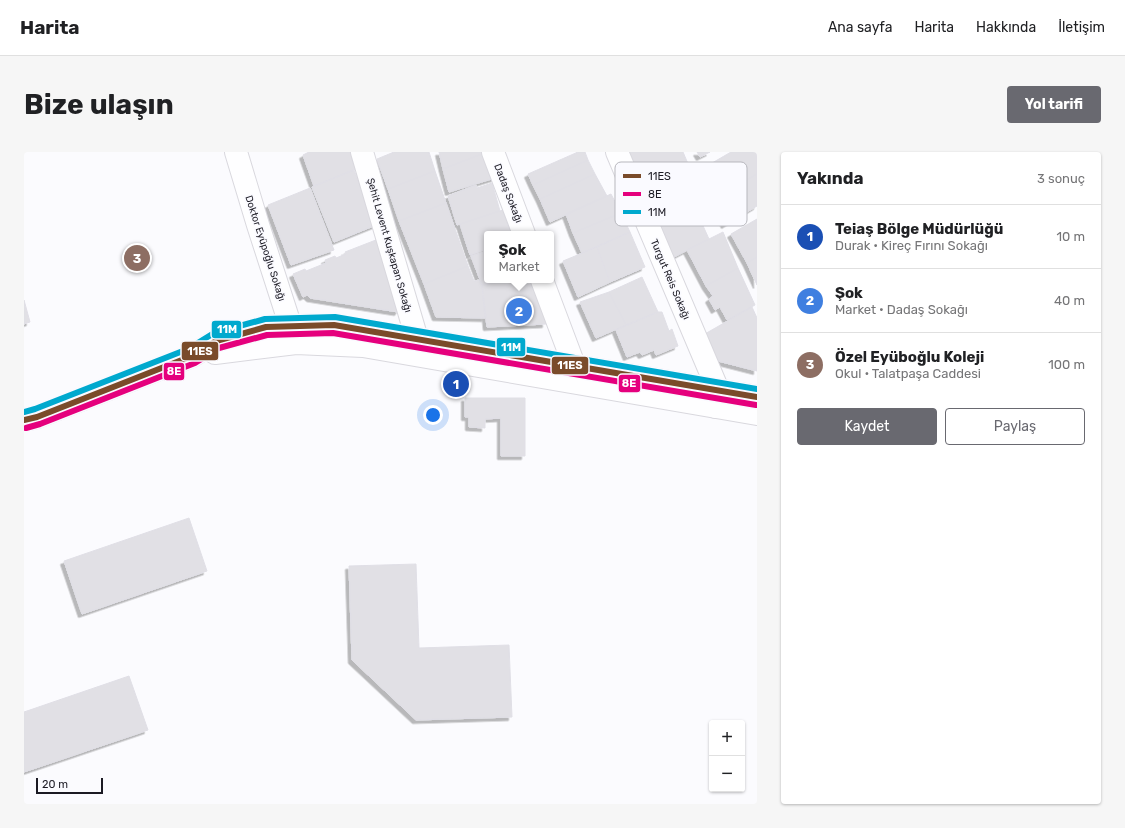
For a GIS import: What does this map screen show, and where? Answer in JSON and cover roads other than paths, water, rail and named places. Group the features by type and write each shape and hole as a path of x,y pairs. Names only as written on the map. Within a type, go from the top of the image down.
{"main road":[{"name":"Doktor Eyüpoğlu Sokağı","path":"236,152 293,335"},
{"name":"Şehit Levent Kuşkapan Sokağı","path":"362,152 417,339"},
{"name":"Dadaş Sokağı","path":"493,152 523,231"},
{"name":"Turgut Reis Sokağı","path":"616,152 620,162"},
{"name":"Turgut Reis Sokağı","path":"646,226 717,398"},
{"path":"543,283 574,373"},
{"path":"293,335 334,324 417,339 574,373 717,398 757,397"},
{"path":"24,420 37,417 192,356 216,341 266,327 293,335 363,346 574,373"},
{"path":"717,398 757,414"}],"place":[{"name":"Özel Eyüboğlu Koleji","path":"137,258"},
{"name":"Şok","path":"519,311"},
{"name":"Teiaş Bölge Müdürlüğü","path":"456,384"}]}
